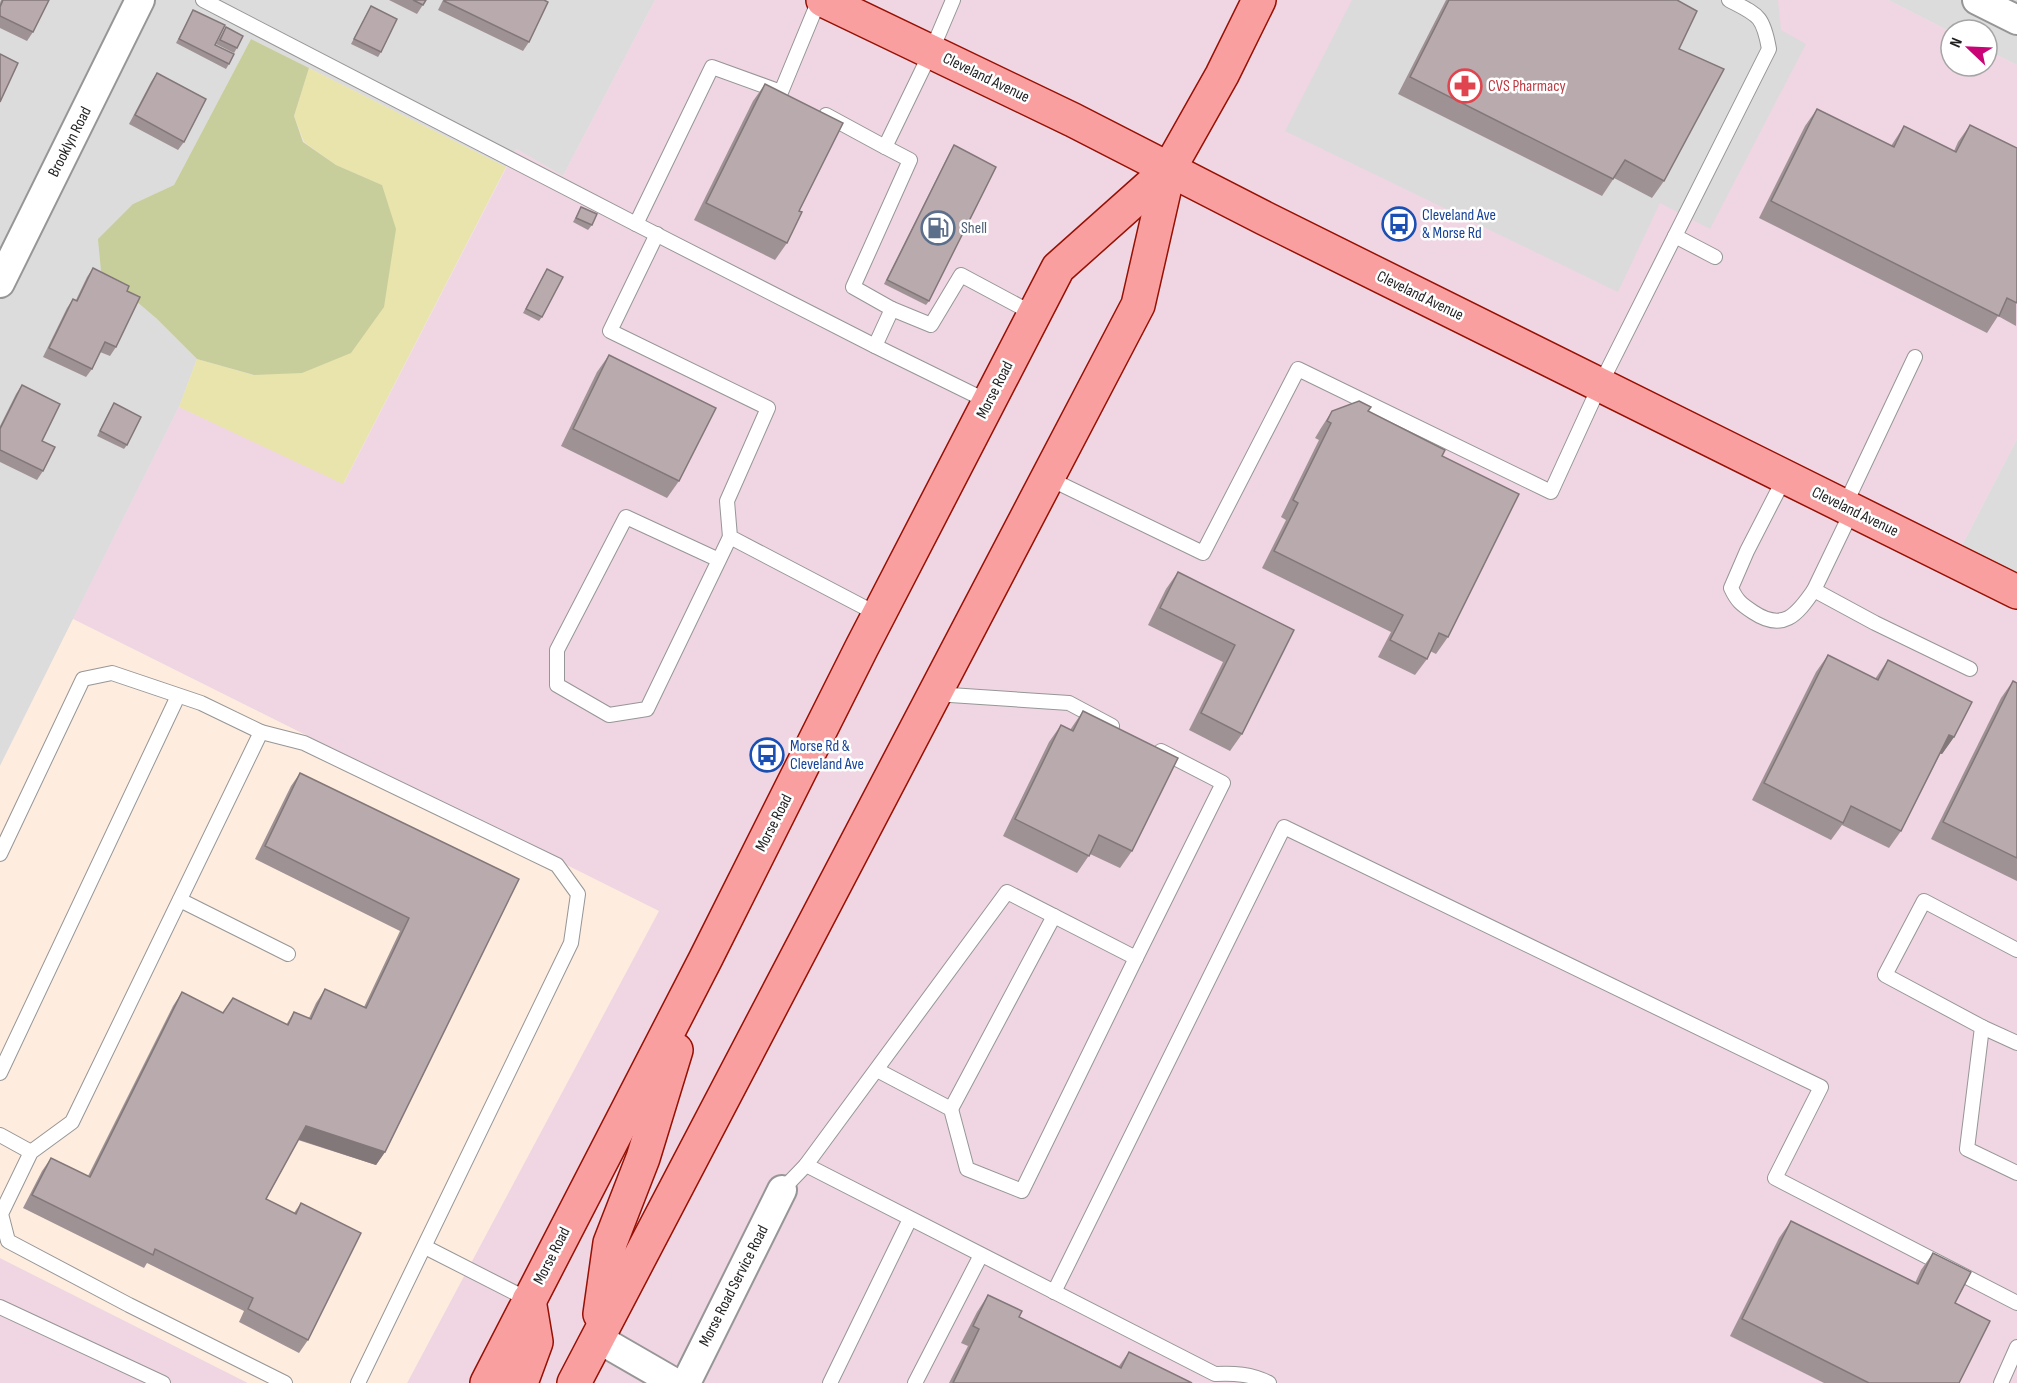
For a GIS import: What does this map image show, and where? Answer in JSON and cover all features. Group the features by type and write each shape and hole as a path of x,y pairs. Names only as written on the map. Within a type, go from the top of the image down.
{"main road":[{"name":"Cleveland Avenue","path":"821,0 1169,169 2017,592"},
{"name":"Morse Road","path":"574,1383 1138,305 1169,169 1222,75 1259,0"},
{"name":"Morse Road","path":"488,1383 1058,268 1169,169"},
{"path":"597,1338 610,1242 643,1158 705,960"},
{"path":"521,1383 536,1342 529,1300"}],"street":[{"name":"Brooklyn Road","path":"0,283 140,0"},
{"path":"1977,0 2017,20"},
{"name":"Morse Road Service Road","path":"686,1383 782,1190"},
{"path":"597,1338 675,1383"}],"lane":[{"path":"204,0 636,224 989,402"},
{"path":"636,224 712,67 787,95 821,0"},
{"path":"885,147 931,52 953,0"},
{"path":"1048,478 1203,554 1298,369 1551,492 1600,385 1768,49 1766,31 1756,14 1729,0"},
{"path":"812,108 910,160 854,287 892,309 931,325 961,275 1034,314"},
{"path":"657,234 610,331 768,408 727,501 730,537 719,560 647,709 609,715 557,685 557,650 626,517 719,560"},
{"path":"1675,236 1715,257"},
{"path":"875,346 892,309"},
{"path":"1785,477 1731,588 1737,601 1764,619 1781,622 1794,616 1814,590 1915,357"},
{"path":"730,537 879,615"},
{"path":"1814,590 1875,623 1970,669"},
{"path":"0,854 83,680 112,673 201,703 261,732 304,743 557,865 578,894 571,943 358,1383"},
{"path":"935,694 1068,703 1120,729"},
{"path":"0,1073 178,696"},
{"path":"261,732 72,1122 31,1152 1,1214 8,1241 285,1383"},
{"path":"1054,916 951,1109 967,1169 1022,1191 1223,783 1151,746"},
{"path":"1054,1292 1284,827 1821,1087 1775,1178 2017,1303"},
{"path":"782,1190 806,1165 1007,892 1136,958"},
{"path":"180,900 288,954"},
{"path":"2017,950 1924,901 1886,975 1982,1027 2017,1043"},
{"path":"1982,1027 1967,1149 2017,1173"},
{"path":"877,1070 951,1109"},
{"path":"0,1135 31,1152"},
{"path":"806,1165 1215,1374 1238,1373 1269,1383"},
{"path":"830,1383 910,1219"},
{"path":"425,1247 529,1300"},
{"path":"915,1383 981,1255"},
{"path":"0,1307 163,1383"},
{"path":"2001,1383 2017,1347"}],"shaded area":[{"path":"0,0 655,0 563,176 516,149 506,167 251,39 174,185 133,204 156,318 197,359 179,407 0,766"},
{"path":"655,0 1888,0 1939,26 1939,78 1999,78 1999,56 2017,65 2017,439 1956,557 2017,588 2017,1383 407,1383 658,911 73,619 179,407 344,483 516,149 563,176"},
{"path":"1352,0 1446,0 1399,94 1601,196 1614,177 1654,199 1633,0 1778,0 1781,30 1806,44 1710,229 1660,203 1618,292 1285,131"},
{"path":"1888,0 2017,0 2017,65 1999,56 1999,18 1939,18 1939,26"},
{"path":"309,68 506,167 343,484 179,407 197,359 253,375 382,185 336,165 304,142 294,116"},
{"path":"2017,439 2017,588 1956,557"},
{"path":"73,619 659,911 407,1383 248,1383 0,1258 0,766"},
{"path":"0,1258 248,1383 0,1383"}],"green space":[{"path":"251,39 309,68 294,116 303,142 336,165 382,185 396,229 384,307 351,353 302,373 254,375 197,359 156,318 101,271 98,239 133,204 174,185"}],"building":[{"path":"3,0 49,0 33,32 0,16"},
{"path":"413,0 426,0 423,5"},
{"path":"445,0 544,0 548,2 529,42"},
{"path":"1449,0 1677,0 1697,11 1679,49 1724,69 1664,181 1625,160 1613,179 1410,77"},
{"path":"371,6 397,19 381,52 354,39"},
{"path":"193,10 225,25 215,45 234,54 229,64 179,39"},
{"path":"226,27 243,36 237,48 220,40"},
{"path":"0,54 18,63 0,102"},
{"path":"157,73 206,99 184,142 135,115"},
{"path":"765,84 843,123 799,211 802,212 787,243 706,203"},
{"path":"1817,109 1894,147 1904,126 1956,152 1970,125 2017,148 2017,303 2007,298 1999,316 1771,201"},
{"name":"Shell","path":"954,145 996,167 929,301 887,280"},
{"path":"581,207 597,214 592,225 576,218"},
{"path":"93,268 129,286 127,291 140,297 116,347 105,342 92,369 49,348 73,299 77,301"},
{"path":"547,269 563,277 542,317 526,309"},
{"path":"609,355 716,408 679,481 573,429"},
{"path":"22,385 60,404 42,441 55,447 43,471 0,450 0,429"},
{"path":"1359,401 1371,407 1368,411 1445,450 1442,456 1519,494 1448,637 1439,633 1427,659 1390,640 1403,615 1274,551 1298,503 1293,500 1331,423 1327,421 1332,411"},
{"path":"114,403 141,417 127,445 100,431"},
{"path":"1178,572 1294,630 1242,734 1201,713 1235,645 1160,608"},
{"path":"1828,655 1878,680 1888,660 1972,702 1954,737 1949,735 1901,831 1851,806 1843,823 1764,783"},
{"path":"2013,681 2017,683 2017,858 1943,822"},
{"path":"1083,711 1178,758 1132,851 1099,835 1089,856 1015,819 1061,725 1073,731"},
{"path":"300,773 519,879 385,1152 306,1126 266,1199 296,1214 301,1203 361,1233 308,1340 248,1309 253,1298 155,1249 153,1255 32,1195 51,1158 90,1177 182,992 223,1013 233,998 288,1025 294,1012 311,1019 325,989 366,1008 409,918 265,846"},
{"path":"1791,1221 1918,1284 1933,1253 1971,1272 1955,1303 1990,1321 1959,1383 1869,1383 1742,1319"},
{"path":"988,1295 1022,1311 1019,1317 1121,1368 1129,1352 1192,1383 953,1383 979,1329 973,1326"}],"place":[{"name":"CVS Pharmacy","path":"1465,86"},
{"name":"Cleveland Ave & Morse Rd","path":"1399,224"},
{"name":"Shell","path":"938,228"},
{"name":"Morse Rd & Cleveland Ave","path":"767,755"}]}
